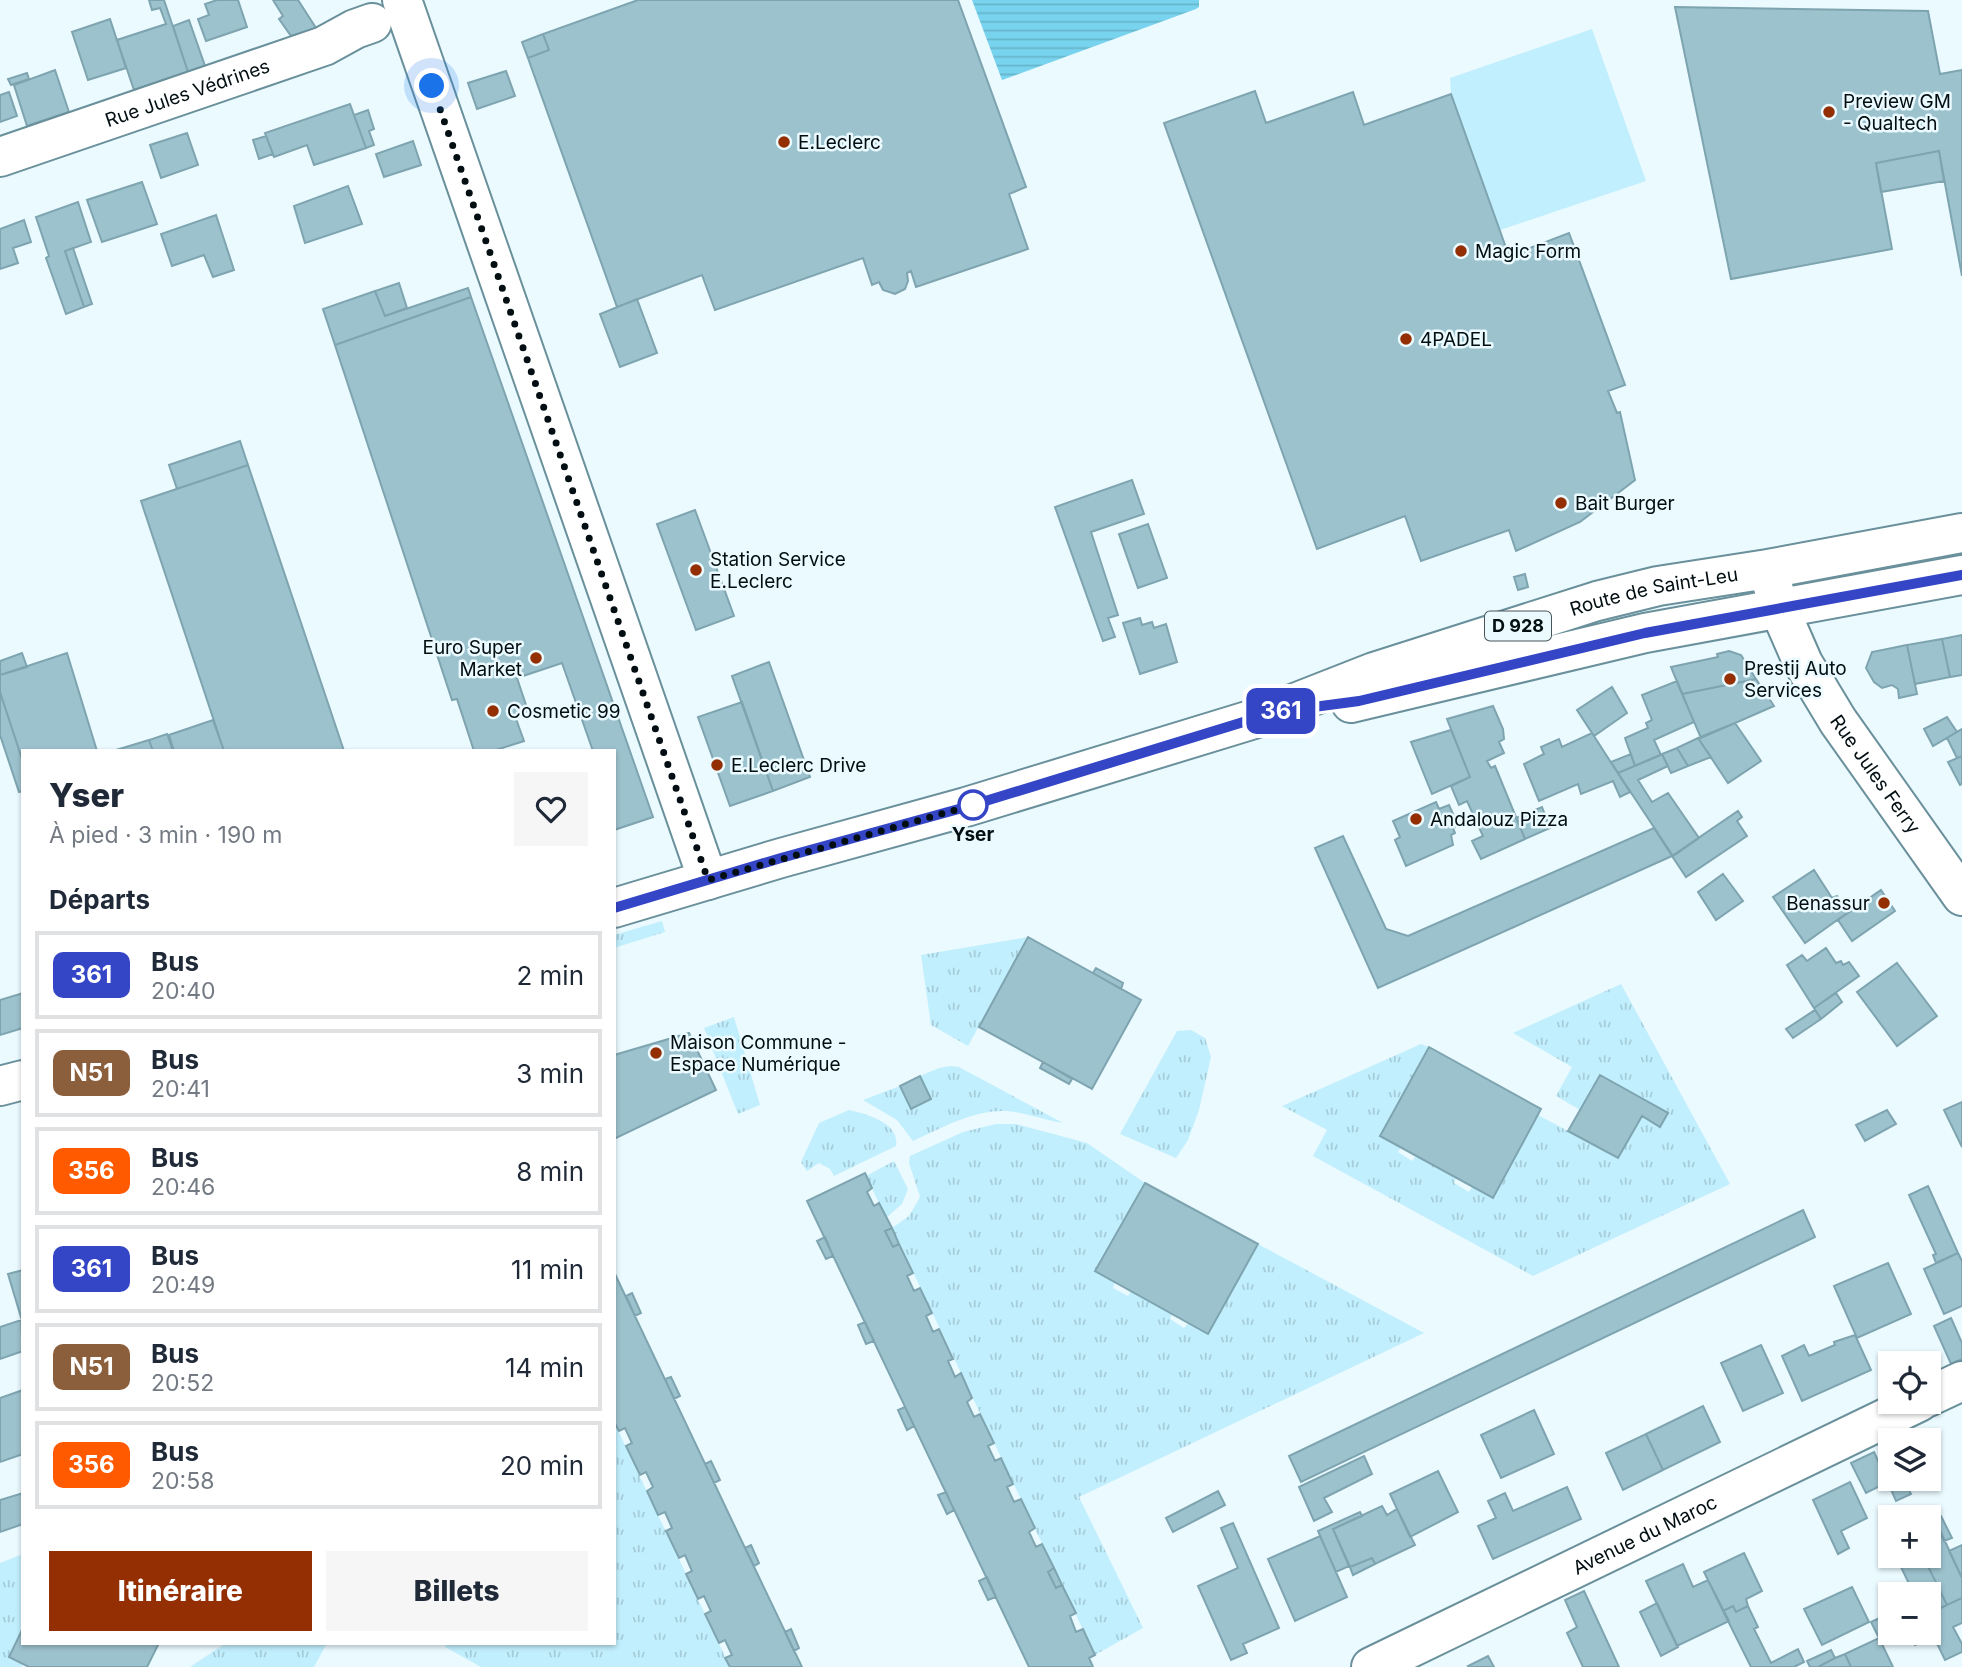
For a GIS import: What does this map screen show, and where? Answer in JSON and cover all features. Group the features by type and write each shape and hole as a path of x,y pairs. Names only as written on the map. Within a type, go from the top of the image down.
{"street":[{"name":"Rue Jules Védrines","path":"0,157 302,54 384,10"},
{"path":"384,10 708,880"},
{"name":"Route de Saint-Leu","path":"616,907 966,807 1276,712 1374,672 1597,601 1658,586 1768,569 1962,533"},
{"name":"Rue Jules Ferry","path":"1768,569 1779,608 1795,648 1826,701 1962,896"},
{"name":"Route de Saint-Leu","path":"1276,712 1367,700 1645,633 1962,575"},
{"path":"0,1086 21,1081"},
{"path":"1941,1391 1962,1381"},
{"name":"Avenue du Maroc","path":"1371,1667 1894,1414"}],"green space":[{"path":"1592,29 1646,181 1500,230 1451,94 1450,78"},
{"path":"662,921 665,932 616,947 616,934"},
{"path":"1028,937 968,1046 931,1025 921,955"},
{"path":"1621,984 1730,1184 1533,1276 1313,1156 1327,1130 1282,1106 1421,1044 1429,1047 1381,1136 1401,1147 1398,1152 1412,1161 1416,1156 1456,1178 1454,1183 1469,1192 1472,1187 1493,1198 1538,1115 1568,1131 1580,1110 1556,1096 1572,1067 1513,1033"},
{"path":"734,1017 760,1105 738,1114 704,1028"},
{"path":"1191,1030 1205,1038 1211,1057 1199,1110 1188,1140 1176,1158 1120,1134 1177,1031"},
{"path":"950,1066 959,1067 1063,1123 1012,1112 993,1111 958,1121 913,1141 897,1120 863,1100 900,1086 912,1108 931,1099 920,1076"},
{"path":"849,1110 873,1117 888,1126 896,1138 896,1146 834,1176 830,1169 819,1163 807,1171 801,1162 819,1123"},
{"path":"996,1124 1016,1124 1087,1143 1145,1183 1096,1271 1115,1282 1113,1288 1128,1296 1131,1291 1172,1314 1170,1319 1184,1328 1258,1244 1424,1333 1079,1497 1143,1628 1095,1655 892,1228 909,1216 920,1197 909,1163 910,1156 963,1132"},
{"path":"894,1161 908,1189 902,1204 886,1218 866,1176"},
{"path":"616,1426 730,1667 481,1667 445,1647 616,1645"},
{"path":"21,1555 21,1632 9,1656 22,1663 22,1667 0,1667 0,1563"},
{"path":"223,1645 326,1645 314,1667 190,1667"}],"water":[{"path":"972,0 1199,0 1199,7 1002,80"}],"building":[{"path":"149,0 164,0 188,72 134,90 117,40 166,24 160,8 152,10"},
{"path":"217,0 238,0 247,27 206,41 198,19 209,15 205,4"},
{"path":"273,0 298,0 316,28 291,36 279,19 283,16"},
{"name":"E.Leclerc","path":"638,0 958,0 1026,187 1009,194 1028,249 916,287 911,271 907,273 905,289 895,294 883,290 879,282 872,285 863,258 715,310 702,275 617,307 528,58 549,50 543,34"},
{"name":"Preview GM - Qualtech","path":"1675,7 1928,11 1940,74 1962,70 1962,276 1939,151 1876,163 1892,249 1731,279"},
{"path":"110,19 126,68 88,80 72,32"},
{"path":"189,20 205,66 188,72 173,26"},
{"path":"543,34 549,50 528,58 522,42"},
{"path":"55,70 69,112 27,126 14,85"},
{"path":"506,71 515,96 477,109 468,83"},
{"path":"27,73 29,79 11,85 8,79"},
{"path":"1255,91 1266,123 1353,92 1364,125 1451,94 1509,256 1569,233 1625,385 1608,391 1617,413 1620,412 1635,480 1580,522 1516,551 1509,530 1421,561 1405,516 1317,549 1164,123"},
{"path":"9,92 17,116 0,122 0,95"},
{"path":"350,104 366,148 314,165 307,145 274,157 265,133"},
{"path":"368,110 374,129 369,131 374,145 366,148 354,115"},
{"path":"187,133 198,165 161,178 150,145"},
{"path":"266,136 273,154 259,159 253,140"},
{"path":"413,141 421,165 384,177 376,154"},
{"path":"1939,151 1944,181 1881,192 1876,163"},
{"path":"142,182 157,224 102,242 87,200"},
{"path":"348,186 362,224 305,243 294,206"},
{"path":"78,202 91,242 65,251 84,307 66,314 46,258 49,256 36,217"},
{"path":"216,215 234,270 213,277 204,255 172,266 161,234"},
{"path":"24,220 31,242 13,248 18,263 0,269 0,229"},
{"path":"73,248 92,304 84,307 65,251"},
{"path":"399,283 407,308 385,316 375,291"},
{"path":"468,288 471,297 335,345 323,309 375,291 385,316"},
{"path":"471,297 653,817 616,829 616,749 592,749 562,663 517,678 528,711 515,716 524,741 499,749 473,749 457,699 452,700 335,345"},
{"path":"637,299 657,353 620,367 600,314"},
{"path":"240,441 248,465 177,489 169,465"},
{"path":"248,465 343,749 223,749 141,501"},
{"path":"1132,480 1144,514 1091,532 1118,615 1108,618 1115,637 1103,641 1055,507"},
{"name":"Station Service E.Leclerc","path":"695,510 734,616 696,630 657,524"},
{"path":"1148,524 1167,578 1138,588 1119,534"},
{"path":"1525,574 1528,587 1518,590 1514,577"},
{"path":"1140,618 1142,625 1152,622 1154,628 1166,624 1177,662 1140,674 1123,623"},
{"path":"1962,635 1962,675 1950,677 1942,639"},
{"path":"1942,639 1950,677 1915,684 1907,645"},
{"path":"1907,645 1917,694 1899,698 1898,689 1892,685 1882,688 1874,682 1866,668 1872,652"},
{"path":"1729,651 1741,655 1756,679 1682,694 1671,667 1718,657 1717,654"},
{"path":"22,653 27,667 0,675 0,661"},
{"path":"67,653 96,749 21,749 21,756 0,692 0,675"},
{"path":"769,662 810,777 773,791 732,676"},
{"path":"1756,679 1774,706 1701,738 1682,694"},
{"path":"1677,681 1694,722 1654,740 1661,755 1635,766 1625,738 1648,728 1646,723 1652,720 1642,695"},
{"path":"1612,687 1627,713 1594,736 1577,710"},
{"path":"0,692 21,756 21,792 19,792 0,735"},
{"path":"742,702 773,791 730,806 698,717"},
{"path":"1493,706 1503,729 1504,739 1499,742 1504,753 1487,761 1491,768 1495,766 1525,839 1481,859 1472,841 1483,836 1467,801 1459,805 1451,786 1470,777 1447,719"},
{"path":"1947,717 1957,732 1933,746 1924,729"},
{"path":"213,720 223,749 173,749 169,735"},
{"path":"1735,723 1761,761 1728,783 1698,738"},
{"path":"1962,729 1962,756 1957,758 1947,738"},
{"path":"1451,730 1470,777 1432,794 1411,742"},
{"path":"1592,733 1630,792 1620,797 1613,781 1581,794 1578,784 1539,801 1524,764 1544,754 1541,747 1559,739 1562,747"},
{"path":"167,734 172,749 152,749 149,740"},
{"path":"1698,738 1711,757 1688,766 1677,748"},
{"path":"149,740 152,749 119,749"},
{"path":"1677,748 1688,766 1671,773 1662,754"},
{"path":"1631,754 1635,766 1618,773 1611,762"},
{"path":"1662,754 1668,766 1638,780 1652,802 1668,793 1699,838 1673,856 1618,773"},
{"path":"1962,756 1962,784 1960,785 1948,762"},
{"path":"1436,802 1439,809 1449,805 1458,825 1453,828 1455,833 1451,835 1453,845 1406,866 1395,840 1400,837 1393,821"},
{"path":"1542,807 1550,828 1525,839 1516,818"},
{"path":"1738,811 1742,817 1737,821 1747,836 1686,877 1672,856"},
{"path":"1654,828 1672,856 1378,988 1315,848 1343,836 1386,929 1408,936"},
{"path":"1814,870 1832,898 1837,896 1847,913 1805,943 1773,897"},
{"path":"1723,874 1743,901 1716,920 1698,892"},
{"path":"1881,890 1895,911 1852,941 1838,920"},
{"path":"1028,937 1141,1000 1092,1089 979,1027"},
{"path":"1826,948 1836,963 1841,961 1843,965 1849,962 1859,976 1814,1008 1787,965 1802,955 1807,961"},
{"path":"1897,963 1937,1016 1897,1046 1857,992"},
{"path":"1096,968 1123,983 1121,989 1093,973"},
{"path":"1836,993 1842,1002 1821,1019 1814,1008"},
{"path":"21,994 21,1029 0,1035 0,1000"},
{"path":"1815,1010 1821,1019 1793,1038 1786,1029"},
{"path":"689,1033 716,1090 616,1138 616,1054"},
{"path":"1429,1047 1541,1109 1493,1198 1380,1136"},
{"path":"1043,1062 1072,1079 1069,1084 1040,1068"},
{"path":"1600,1075 1668,1113 1660,1127 1642,1116 1618,1158 1568,1131"},
{"path":"920,1076 931,1099 911,1109 900,1086"},
{"path":"1962,1102 1962,1147 1944,1110"},
{"path":"1887,1110 1896,1124 1865,1141 1856,1125"},
{"path":"865,1173 872,1188 867,1192 874,1206 879,1203 892,1228 885,1231 893,1247 899,1244 913,1273 907,1276 914,1291 920,1288 932,1313 926,1316 933,1332 939,1329 953,1359 948,1361 955,1377 961,1373 972,1398 967,1402 974,1417 980,1414 994,1443 988,1446 995,1461 1001,1458 1013,1484 1007,1487 1014,1502 1021,1499 1035,1528 1029,1532 1036,1547 1042,1544 1054,1568 1048,1572 1056,1588 1062,1585 1076,1613 1070,1616 1076,1632 1083,1629 1095,1655 1089,1658 1093,1667 1029,1667 807,1201"},
{"path":"1145,1183 1258,1244 1208,1334 1095,1271"},
{"path":"1928,1186 1958,1253 1936,1263 1933,1255 1936,1254 1909,1195"},
{"path":"1803,1210 1815,1237 1301,1482 1289,1456"},
{"path":"892,1228 899,1244 893,1247 885,1231"},
{"path":"825,1237 833,1256 826,1259 817,1241"},
{"path":"1958,1253 1962,1261 1962,1306 1944,1314 1924,1269"},
{"path":"1888,1263 1911,1314 1857,1338 1834,1286"},
{"path":"21,1271 21,1317 8,1274"},
{"path":"616,1276 802,1667 730,1667 725,1658 732,1655 725,1640 719,1643 705,1614 711,1611 704,1596 698,1599 686,1574 692,1571 685,1555 679,1558 666,1531 672,1528 665,1512 658,1515 647,1491 653,1487 646,1472 640,1475 626,1446 632,1443 625,1428 619,1431 616,1426"},
{"path":"632,1293 641,1313 635,1316 626,1296"},
{"path":"1951,1318 1962,1343 1962,1359 1951,1364 1934,1326"},
{"path":"21,1320 21,1352 0,1359 0,1327"},
{"path":"865,1322 874,1341 866,1344 858,1325"},
{"path":"1855,1335 1871,1370 1802,1401 1782,1356 1804,1345 1809,1356 1835,1345 1834,1342"},
{"path":"1761,1345 1783,1393 1743,1411 1721,1363"},
{"path":"671,1377 680,1396 674,1399 665,1379"},
{"path":"21,1391 21,1455 0,1462 0,1398"},
{"path":"1703,1406 1720,1442 1663,1470 1646,1434"},
{"path":"905,1407 914,1426 907,1430 898,1410"},
{"path":"1534,1410 1554,1454 1501,1478 1481,1435"},
{"path":"1646,1434 1663,1470 1623,1490 1606,1453"},
{"path":"1874,1452 1878,1461 1878,1487 1866,1493 1851,1463"},
{"path":"1364,1456 1372,1474 1324,1498 1332,1512 1314,1521 1299,1487"},
{"path":"711,1461 720,1480 714,1483 705,1464"},
{"path":"1438,1471 1458,1512 1410,1537 1390,1494"},
{"path":"1850,1482 1867,1518 1841,1531 1849,1548 1838,1554 1813,1500"},
{"path":"1567,1487 1581,1519 1493,1559 1478,1526 1496,1518 1488,1501 1505,1493 1513,1511"},
{"path":"1218,1491 1225,1505 1173,1532 1166,1518"},
{"path":"1892,1491 1909,1491 1911,1494 1896,1501"},
{"path":"946,1492 954,1510 947,1514 938,1495"},
{"path":"21,1494 21,1525 0,1532 0,1500"},
{"path":"1382,1506 1387,1515 1397,1509 1415,1545 1375,1564 1372,1558 1350,1567 1333,1529"},
{"path":"1360,1512 1362,1516 1333,1529 1349,1566 1336,1572 1318,1531"},
{"path":"1941,1516 1952,1538 1944,1541 1941,1534"},
{"path":"1233,1523 1279,1628 1243,1644 1247,1653 1231,1660 1198,1586 1238,1568 1221,1528"},
{"path":"1941,1533 1962,1578 1962,1598 1947,1605 1941,1593 1941,1582 1936,1582 1929,1568 1941,1568"},
{"path":"1320,1536 1347,1597 1295,1621 1268,1559"},
{"path":"751,1545 759,1563 754,1566 745,1548"},
{"path":"1962,1545 1962,1578 1949,1551"},
{"path":"1744,1553 1762,1591 1746,1599 1748,1606 1736,1612 1733,1606 1723,1611 1704,1572"},
{"path":"1372,1558 1375,1564 1353,1575 1350,1567"},
{"path":"1683,1564 1693,1587 1708,1580 1729,1621 1677,1646 1646,1581"},
{"path":"1054,1568 1062,1585 1056,1588 1048,1572"},
{"path":"1901,1568 1929,1568 1936,1582 1908,1582"},
{"path":"987,1577 996,1597 988,1600 979,1581"},
{"path":"1852,1587 1869,1622 1822,1645 1804,1609"},
{"path":"1584,1591 1619,1667 1583,1667 1567,1633 1577,1627 1565,1600"},
{"path":"1941,1593 1947,1605 1941,1608"},
{"path":"1962,1598 1962,1623 1953,1627 1962,1644 1962,1652 1945,1660 1938,1645 1941,1645 1941,1608"},
{"path":"1657,1603 1678,1647 1661,1656 1640,1612"},
{"path":"1733,1606 1736,1612 1748,1606 1758,1627 1754,1629 1771,1663 1798,1649 1804,1662 1794,1667 1751,1667 1723,1611"},
{"path":"1878,1619 1878,1636 1871,1622"},
{"path":"791,1629 799,1648 794,1651 785,1632"},
{"path":"21,1632 21,1645 158,1645 147,1667 29,1667 9,1657"},
{"path":"1878,1638 1878,1645 1882,1645 1893,1667 1851,1667 1845,1654"},
{"path":"1831,1650 1835,1658 1818,1667 1810,1667 1807,1661"},
{"path":"1845,1654 1851,1667 1818,1667 1835,1658"},
{"path":"1488,1656 1494,1667 1468,1666"}],"bus line":[{"name":"361","path":"616,907 966,807 1276,712 1359,701 1645,633 1962,575"}],"place":[{"name":"Preview GM - Qualtech","path":"1829,112"},
{"name":"E.Leclerc","path":"784,142"},
{"name":"Magic Form","path":"1461,251"},
{"name":"4PADEL","path":"1406,339"},
{"name":"Bait Burger","path":"1561,503"},
{"name":"Station Service E.Leclerc","path":"696,570"},
{"name":"Euro Super Market","path":"536,658"},
{"name":"Prestij Auto Services","path":"1730,679"},
{"name":"Cosmetic 99","path":"493,711"},
{"name":"E.Leclerc Drive","path":"717,765"},
{"name":"Yser","path":"973,805"},
{"name":"Andalouz Pizza","path":"1416,819"},
{"name":"Benassur","path":"1884,903"},
{"name":"Maison Commune - Espace Numérique","path":"656,1053"}],"route":[{"path":"432,86 708,880 973,805"}]}
